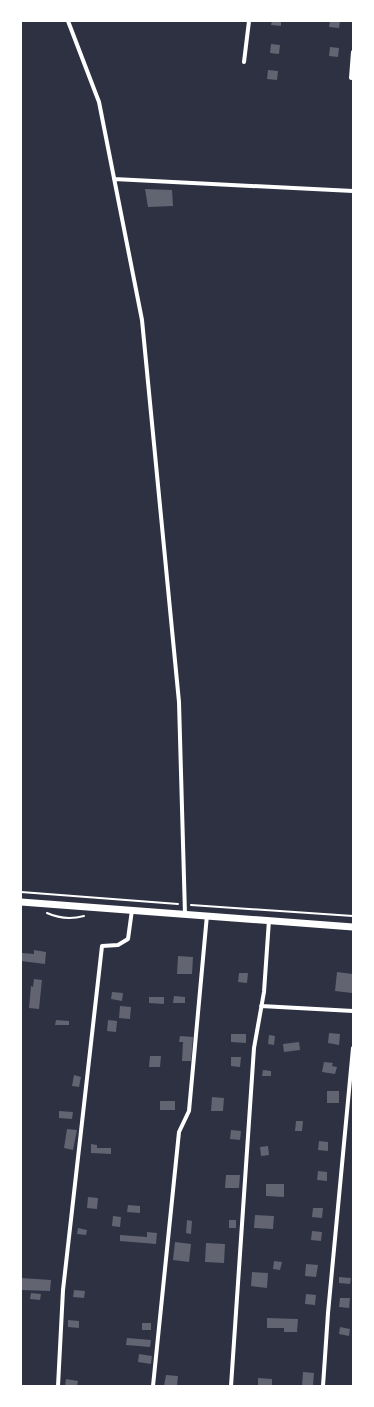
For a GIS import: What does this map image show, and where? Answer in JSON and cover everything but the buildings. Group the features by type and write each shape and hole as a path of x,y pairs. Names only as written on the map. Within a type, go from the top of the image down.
{"street":[{"path":"68,21 99,102 142,320 178,686 185,914"},
{"path":"244,62 249,21"},
{"path":"351,78 353,52"},
{"path":"114,179 353,191"},
{"path":"21,902 353,927"},
{"path":"58,1386 63,1290 102,946 118,945 128,939 132,910"},
{"path":"153,1386 179,1132 189,1111 207,915"},
{"path":"231,1386 254,1048 261,1006 269,920"},
{"path":"261,1006 353,1011"},
{"path":"323,1386 328,1313 353,1048"}]}
